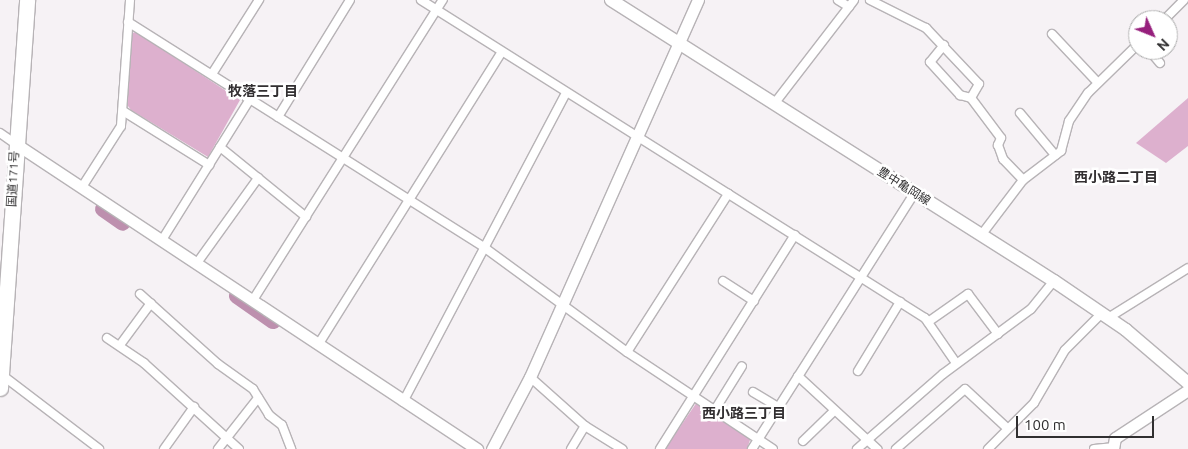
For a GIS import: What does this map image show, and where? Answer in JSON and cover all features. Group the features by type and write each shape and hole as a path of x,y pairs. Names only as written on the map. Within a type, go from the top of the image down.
{"highway":[{"name":"国道171号","path":"0,379 26,0"}],"main road":[{"name":"豊中亀岡線","path":"611,0 1054,281 1105,316 1188,383"}],"street":[{"path":"82,187 121,126 130,0"},
{"path":"212,74 258,0"},
{"path":"278,117 350,0"},
{"path":"421,0 900,302 928,322 956,363"},
{"path":"253,300 443,0"},
{"path":"492,449 530,377 677,42 698,0"},
{"path":"774,104 852,4 838,0"},
{"path":"870,0 926,28 944,45 980,84 970,98"},
{"path":"1174,10 1184,0"},
{"path":"128,22 485,248 626,352 760,436 773,449"},
{"path":"1052,34 1098,83"},
{"path":"944,45 930,62 960,95 970,98 997,131 1003,159 1023,180"},
{"path":"318,345 501,52"},
{"path":"982,234 1023,180 1055,155 1066,142 1076,108 1128,54"},
{"path":"403,402 566,93"},
{"path":"162,240 250,99"},
{"path":"123,111 209,165"},
{"path":"1020,113 1055,155"},
{"path":"0,133 253,300 403,402 477,449"},
{"path":"220,147 306,217"},
{"path":"197,263 258,178"},
{"path":"752,449 915,192"},
{"path":"626,352 728,194"},
{"path":"660,449 795,235"},
{"path":"988,449 1034,402 1065,350 1105,316 1188,268"},
{"path":"723,281 754,301"},
{"path":"858,449 956,363 1031,309 1054,281"},
{"path":"140,294 218,364 253,389 258,398 282,425 291,449"},
{"path":"928,322 968,294 998,334"},
{"path":"858,371 900,302"},
{"path":"120,345 152,303"},
{"path":"107,338 120,345 194,407 238,449"},
{"path":"716,408 742,366"},
{"path":"798,376 866,441 877,449"},
{"path":"530,377 608,446 622,449"},
{"path":"0,379 94,448"},
{"path":"896,449 966,389 1007,428"},
{"path":"1094,449 1112,448 1116,438 1188,390"},
{"path":"753,392 778,407"},
{"path":"218,449 258,398"},
{"path":"164,449 194,407"},
{"path":"803,441 834,410"},
{"path":"571,449 585,426"}],"shaded area":[{"path":"136,32 240,100 208,157 131,110 125,102 129,34"},
{"path":"1188,98 1188,146 1166,163 1136,143"},
{"path":"697,402 751,437 747,449 665,449"}],"waterway":[{"path":"103,209 123,223"},
{"path":"237,296 273,321"}],"district":[{"name":"牧落三丁目","path":"263,91"},
{"name":"西小路二丁目","path":"1116,177"},
{"name":"西小路三丁目","path":"744,413"}]}
